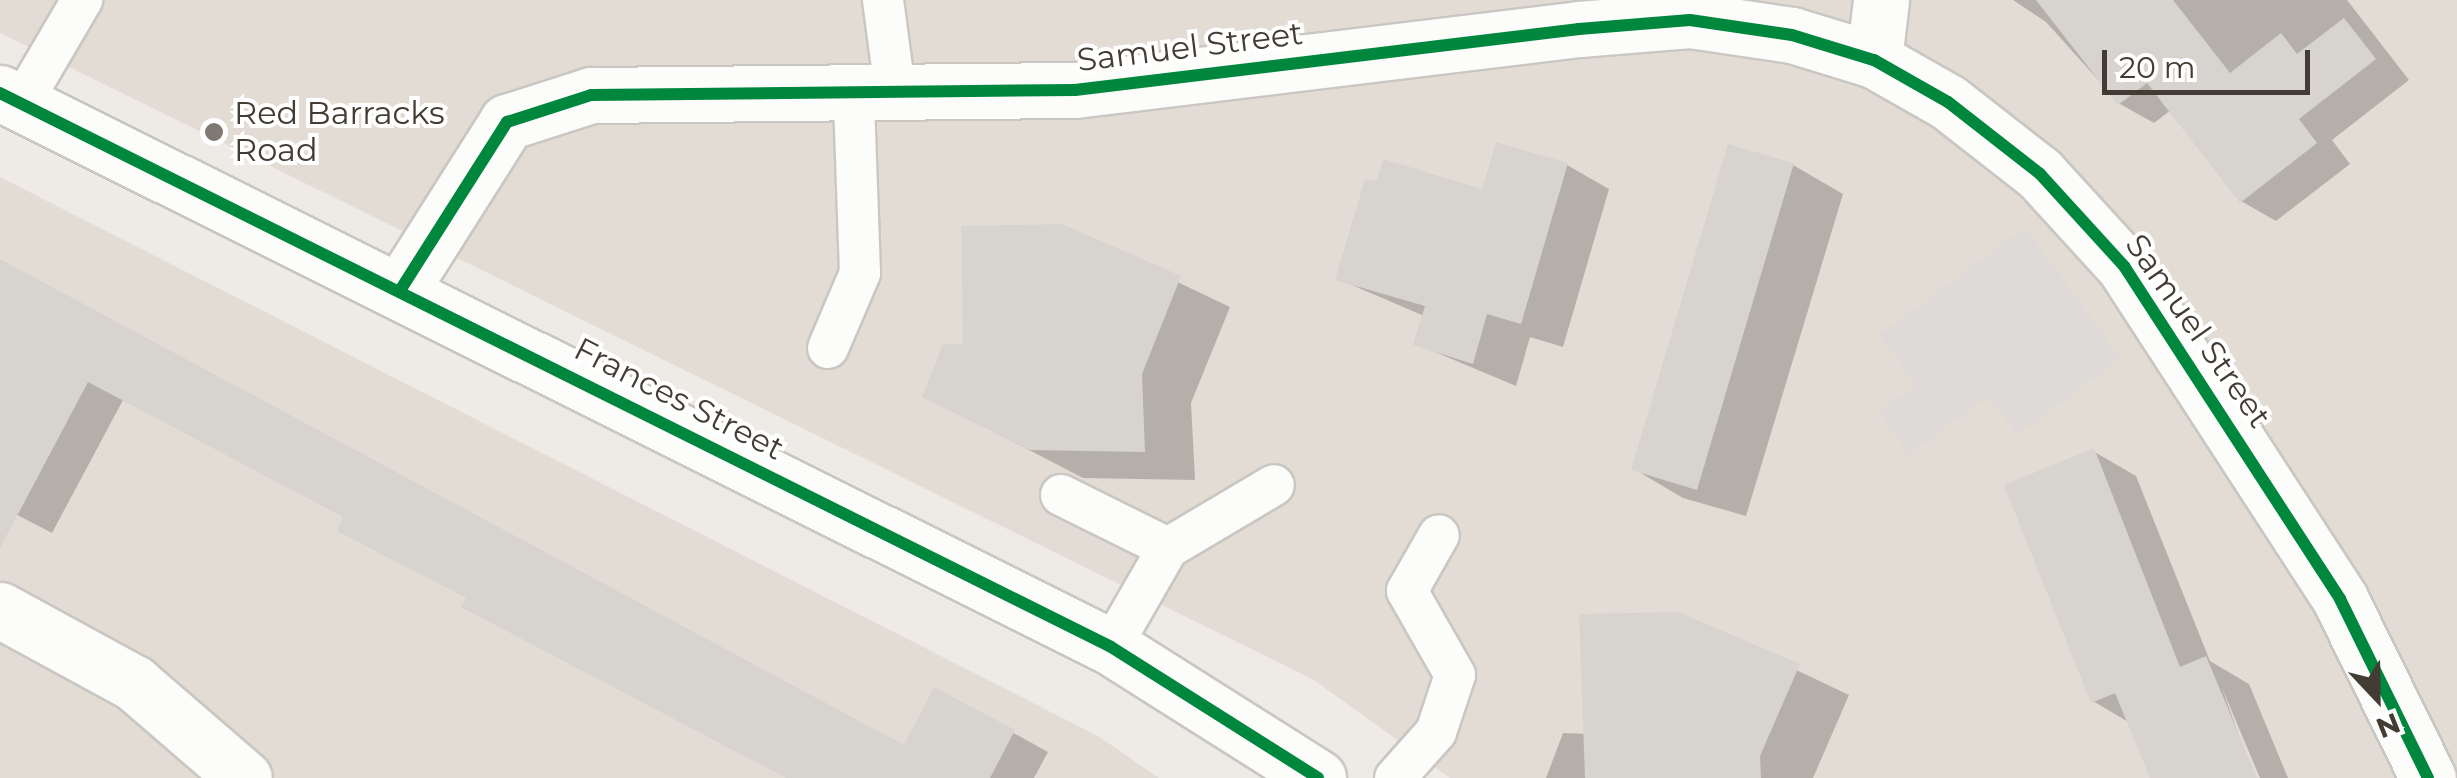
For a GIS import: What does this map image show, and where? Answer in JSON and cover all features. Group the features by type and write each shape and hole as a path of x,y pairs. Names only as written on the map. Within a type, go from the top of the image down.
{"street":[{"path":"1874,60 1881,0"},
{"name":"Samuel Street","path":"402,290 482,152 507,122 545,103 591,95 875,97 1075,90 1690,20 1792,34 1874,60 1948,102 2040,174 2124,266 2340,599 2428,778"},
{"name":"Frances Street","path":"11,99 402,290 1111,647 1318,778"},
{"path":"0,610 134,684 244,778"}],"lane":[{"path":"11,99 82,0"},
{"path":"828,348 860,273 883,0"},
{"path":"1111,647 1168,548 1274,485"},
{"path":"1061,495 1168,548"},
{"path":"1395,778 1436,732 1455,675 1407,592 1439,535"}],"shaded area":[{"path":"0,0 2457,0 2457,778 1450,778 1314,680 0,33"},
{"path":"0,177 1098,736 1159,778 0,778"},
{"path":"2025,227 2121,358 2017,435 1988,397 1909,455 1878,412 1915,385 1879,335"}],"building":[{"path":"2036,0 2173,0 2230,73 2281,33 2297,54 2344,18 2376,59 2299,119 2317,143 2240,203 2147,83 2118,105"},
{"path":"1496,142 1568,163 1521,324 1487,314 1473,364 1413,345 1425,306 1335,280 1365,179 1377,181 1383,159 1482,189"},
{"path":"1728,144 1794,163 1697,490 1631,470"},
{"path":"1062,224 1181,276 1142,374 1145,452 1030,450 922,397 943,344 963,344 961,226"},
{"path":"0,259 904,745 934,687 1015,730 990,778 786,778 461,607 466,598 337,531 343,517 88,382 0,548"},
{"path":"2094,448 2180,667 2206,656 2257,778 2150,778 2115,693 2091,703 2004,485"},
{"path":"1678,612 1800,664 1760,756 1761,778 1585,778 1579,614"}],"cycle path":[{"path":"401,289 507,122 591,95 1075,90 1579,29 1690,20 1792,35 1874,60 1948,102 2040,174 2124,266 2340,599 2428,778"},
{"path":"0,93 1111,647 1318,778"}],"place":[{"name":"Red Barracks Road","path":"214,132"}]}
